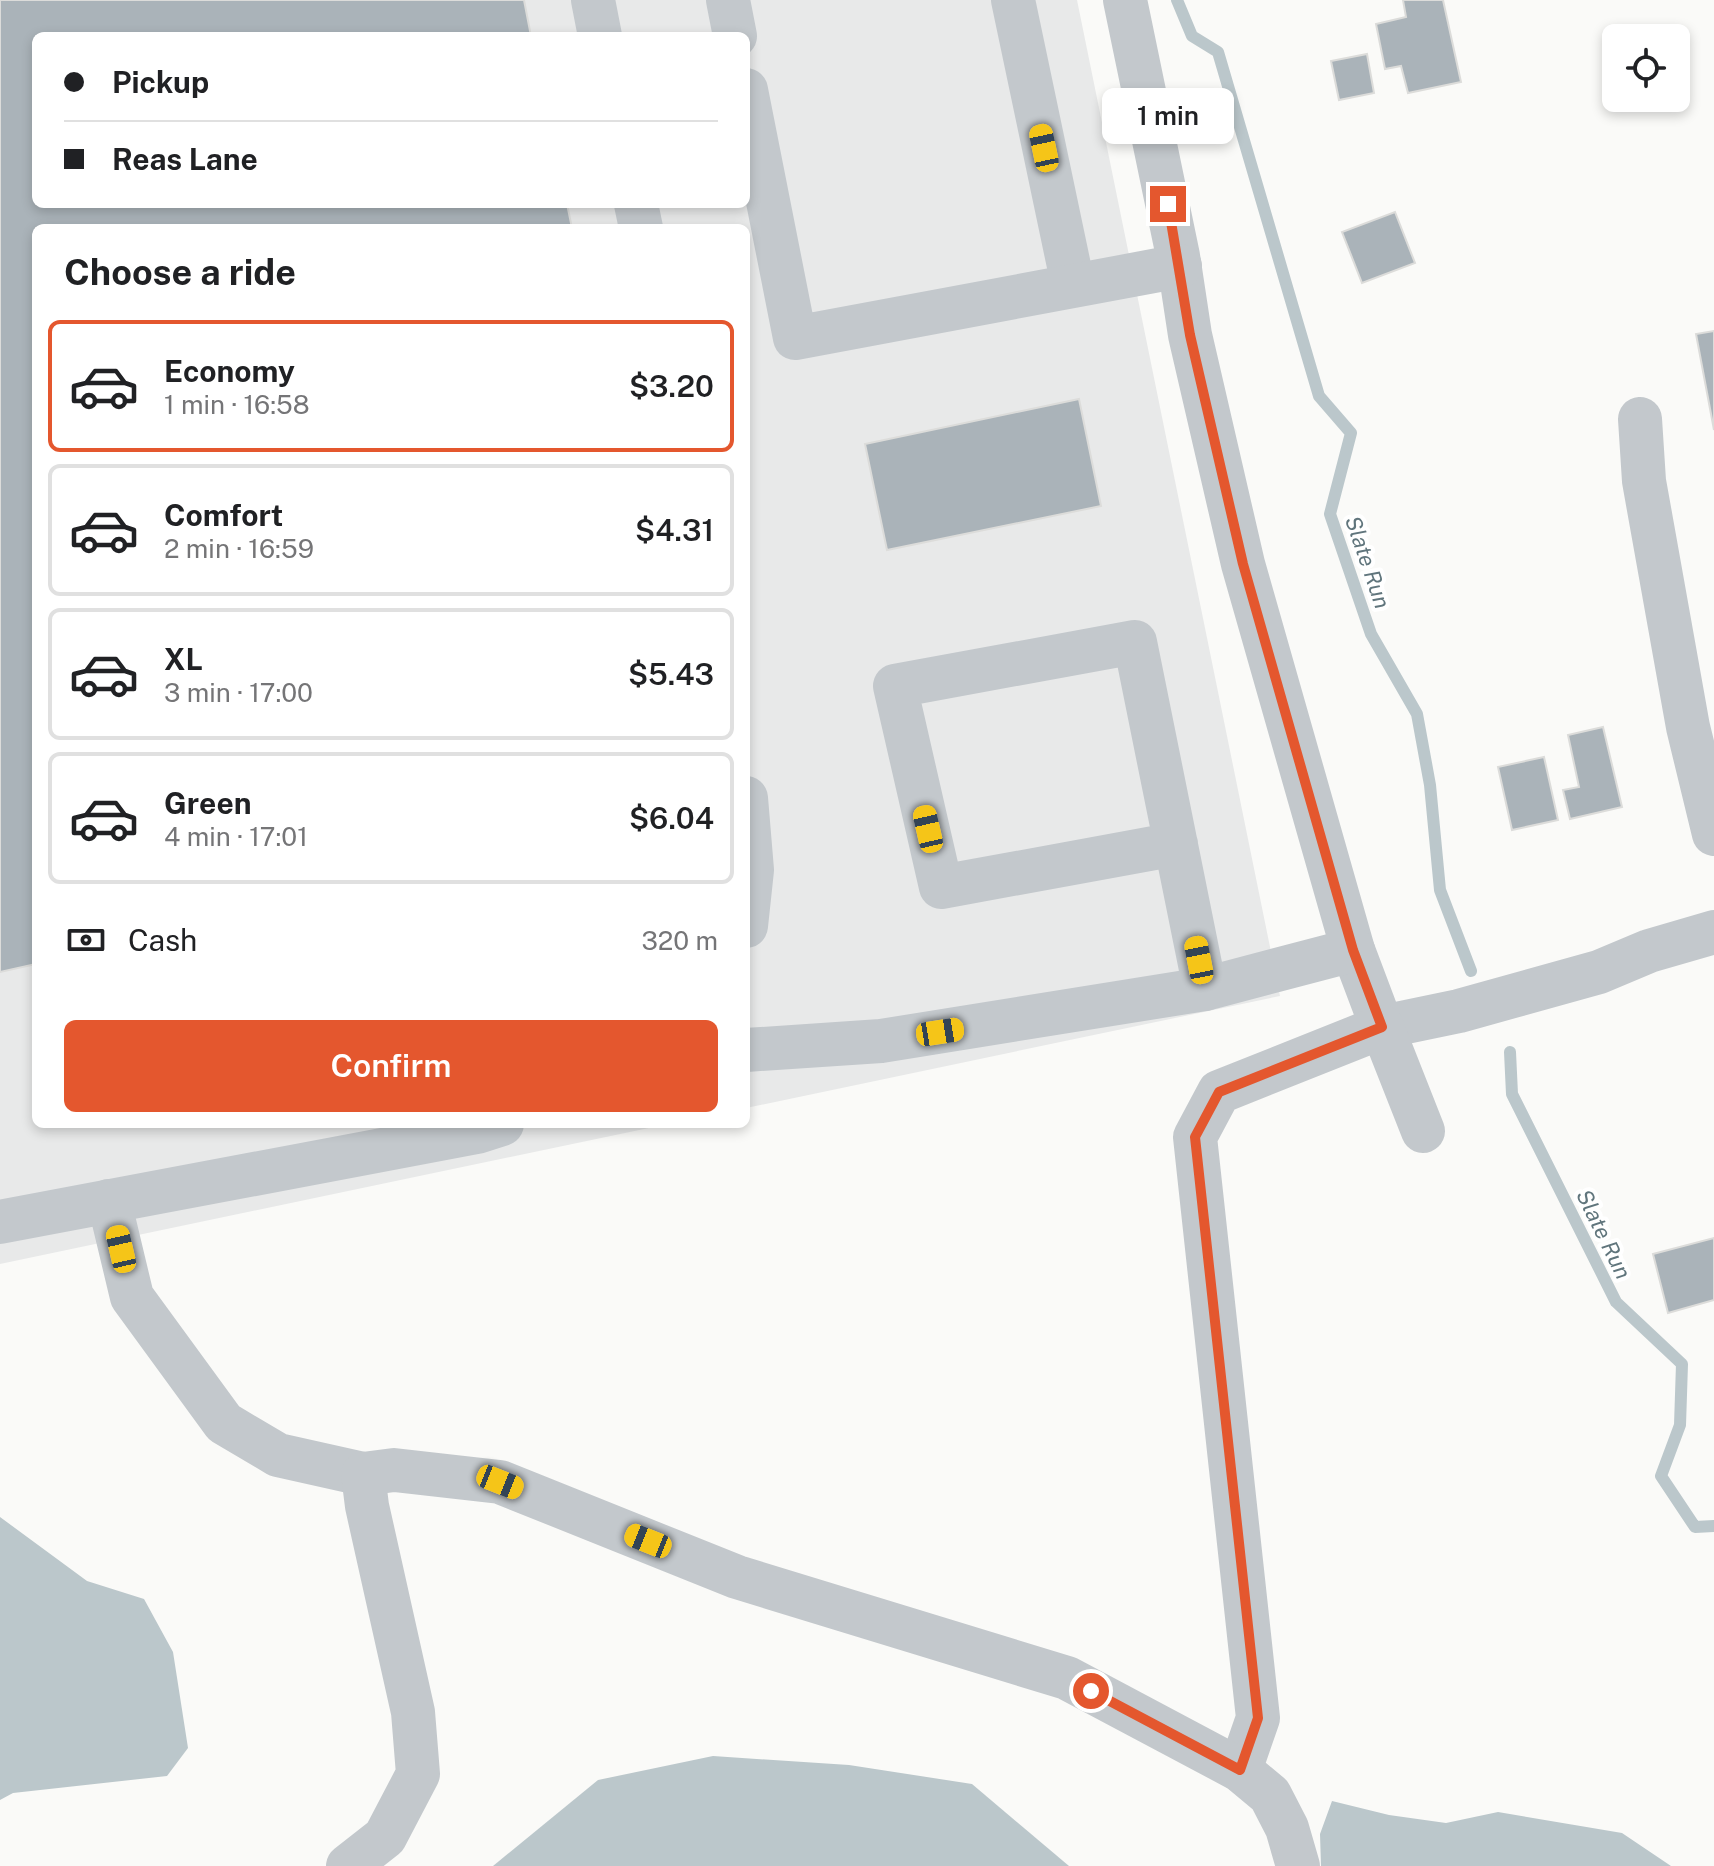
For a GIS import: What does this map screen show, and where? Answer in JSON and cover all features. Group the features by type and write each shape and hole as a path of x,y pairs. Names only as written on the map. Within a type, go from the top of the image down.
{"street":[{"path":"593,0 599,32"},
{"path":"728,0 734,32"},
{"path":"1013,0 1073,285"},
{"path":"1125,0 1180,266 1190,335 1243,564 1353,950 1423,1131"},
{"path":"750,110 795,338 1180,266"},
{"path":"1640,419 1644,481 1669,602 1688,727 1714,834"},
{"path":"1176,844 941,887 895,686 1135,642 1176,844 1205,989"},
{"path":"750,846 750,889"},
{"path":"1240,1770 1258,1718 1195,1137 1219,1092 1382,1027 1459,1011 1585,976 1649,951 1714,932"},
{"path":"750,1050 881,1041 1205,989 1353,950"},
{"path":"0,1222 490,1128"},
{"path":"109,1201 132,1297 224,1423 278,1455 363,1474 394,1470 500,1482 737,1577 1067,1678 1240,1770 1270,1795 1287,1828 1298,1866"},
{"path":"348,1866 385,1837 418,1774 413,1712 367,1506 363,1474"}],"shaded area":[{"path":"0,0 1077,0 1280,996 750,1107 750,224 32,224 32,1128 649,1128 0,1264"},
{"path":"0,1517 87,1581 144,1599 173,1652 188,1748 167,1776 13,1793 0,1800"},
{"path":"713,1756 849,1765 972,1784 1069,1866 493,1866 598,1780"},
{"path":"1332,1801 1389,1815 1446,1823 1498,1812 1622,1833 1671,1866 1321,1866 1320,1834"}],"building":[{"path":"0,0 524,0 530,32 32,32 32,208 568,208 571,224 32,224 32,965 0,972"},
{"path":"1403,0 1443,0 1461,82 1408,93 1401,66 1385,69 1376,24 1406,17"},
{"path":"1367,54 1374,93 1339,100 1331,61"},
{"path":"1395,212 1415,263 1362,283 1342,232"},
{"path":"1714,331 1714,430 1696,334"},
{"path":"1079,399 1101,506 887,550 865,444"},
{"path":"1603,727 1622,807 1570,819 1563,790 1579,787 1568,735"},
{"path":"1544,757 1558,820 1512,830 1498,767"},
{"path":"1714,1238 1714,1300 1668,1313 1653,1254"}],"waterway":[{"name":"Slate Run","path":"1177,0 1192,36 1218,52 1319,396 1351,433 1330,514 1371,634 1417,714 1430,785 1440,890 1471,971"},
{"name":"Slate Run","path":"1510,1052 1512,1094 1616,1302 1682,1364 1680,1425 1661,1476 1695,1527 1714,1526"}],"route":[{"path":"1091,1691 1240,1770 1258,1718 1195,1137 1219,1092 1382,1027 1353,950 1243,564 1190,335 1168,204"}]}
